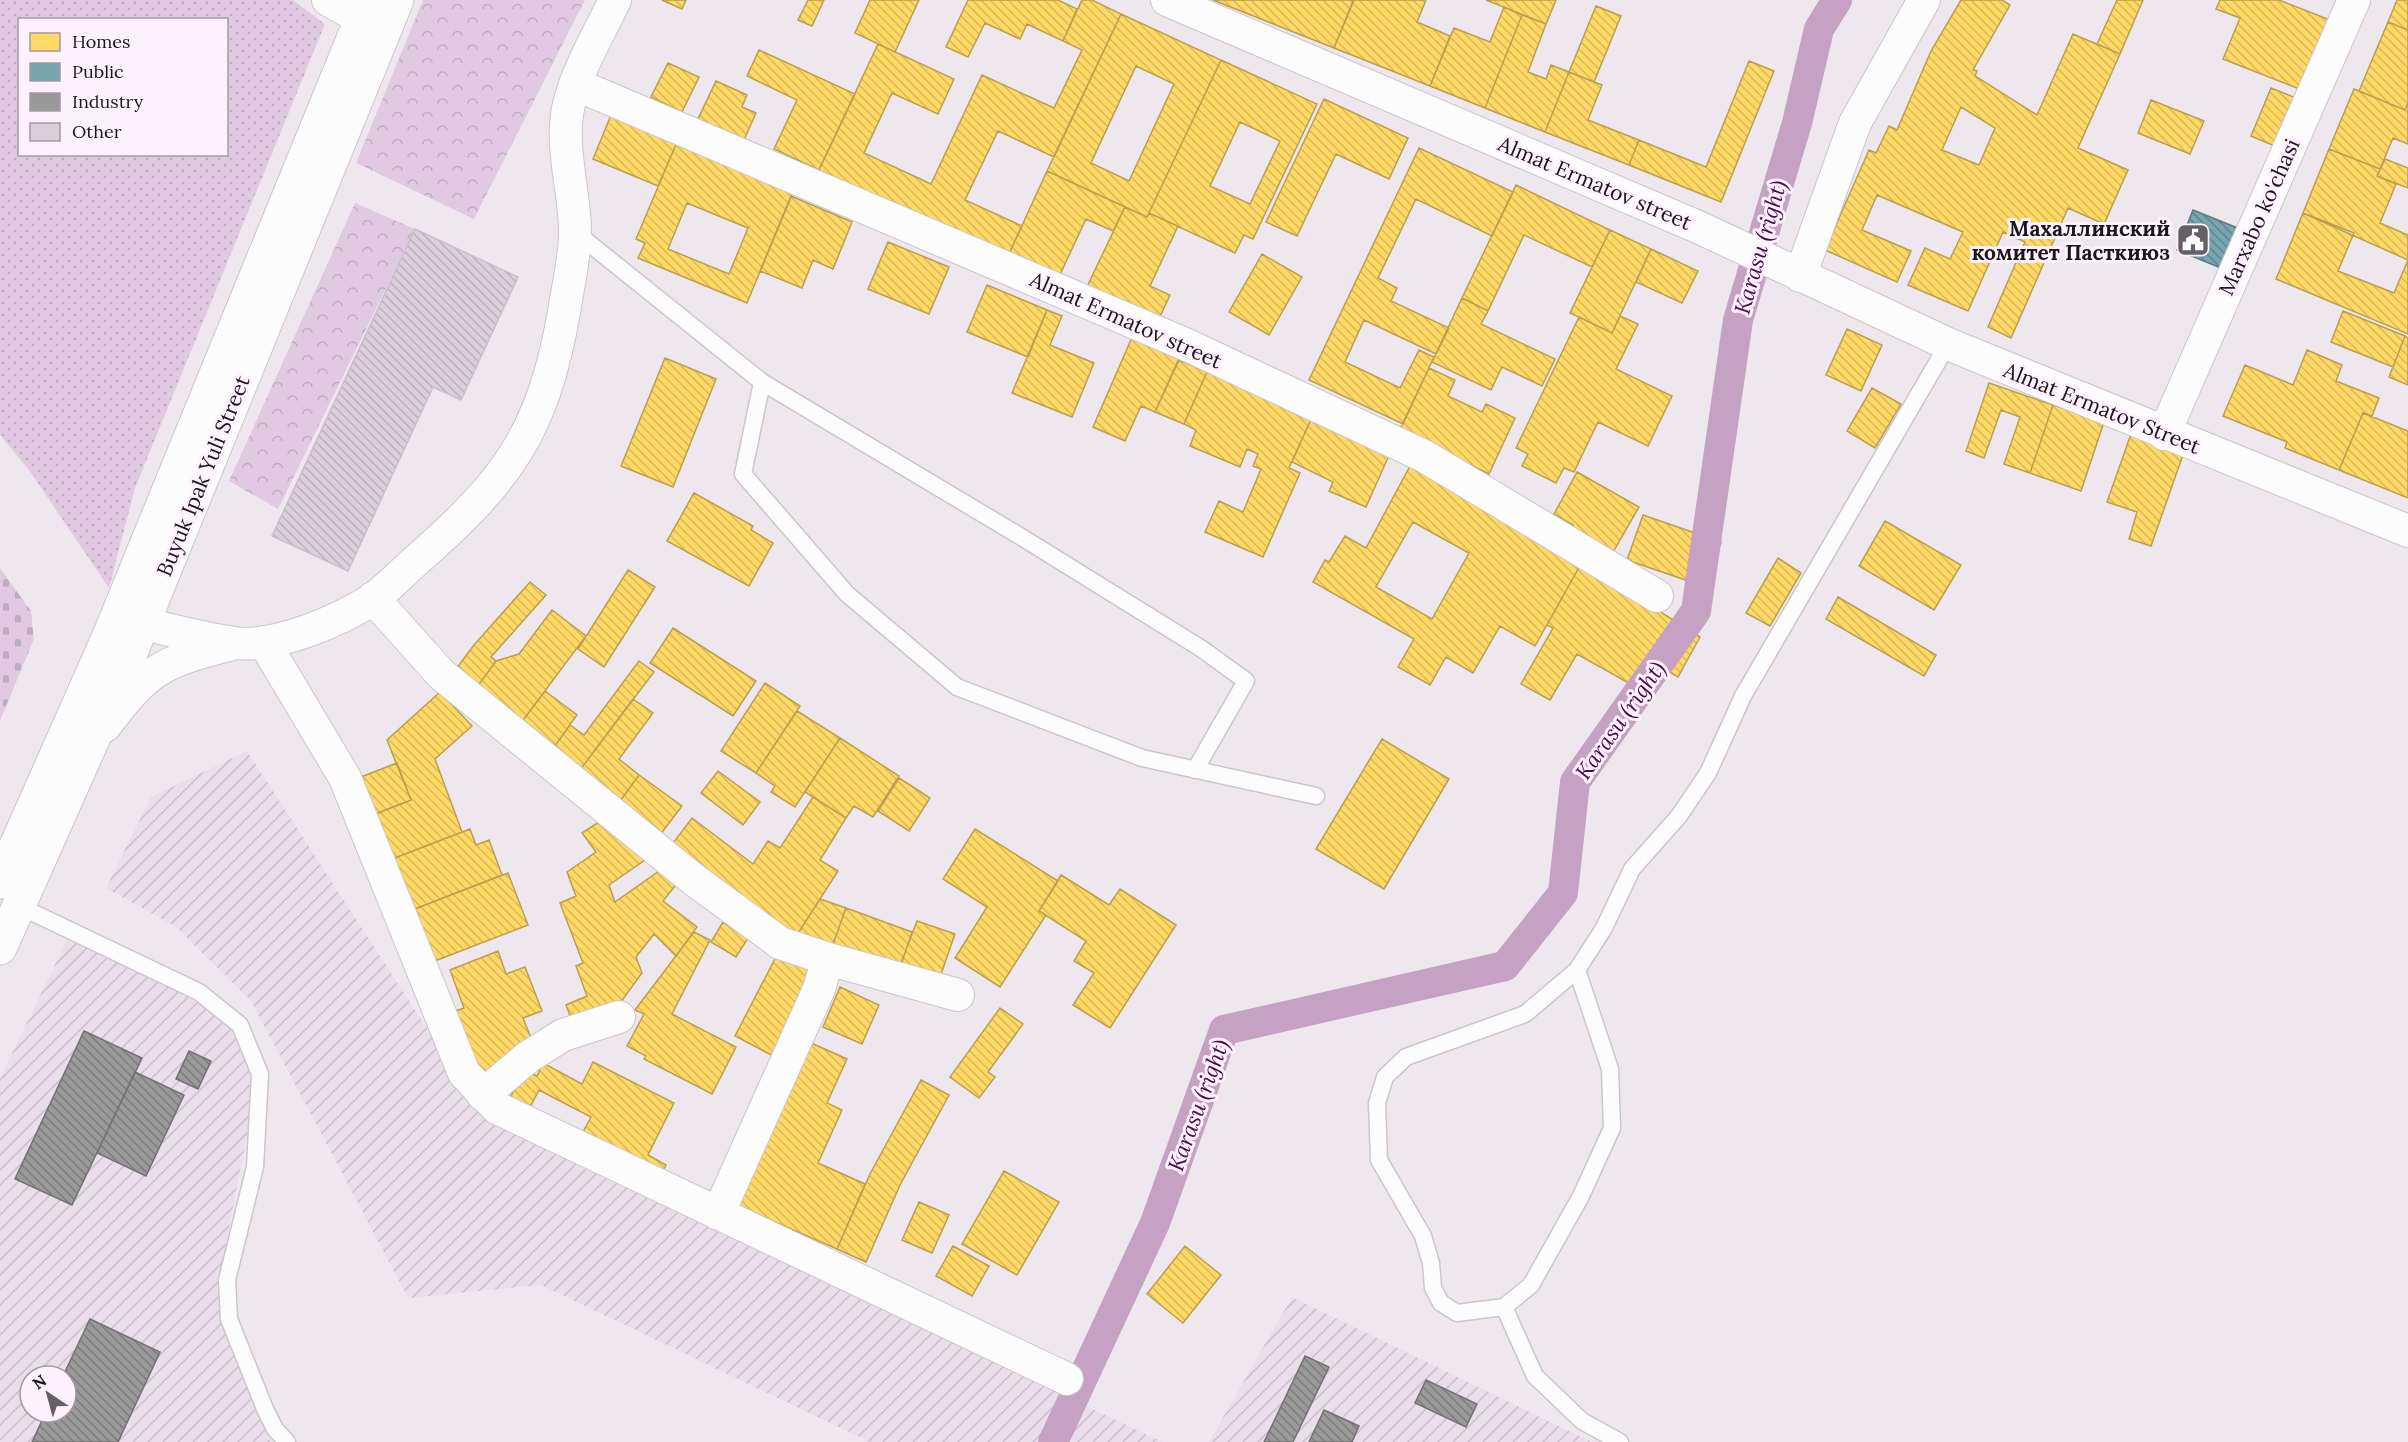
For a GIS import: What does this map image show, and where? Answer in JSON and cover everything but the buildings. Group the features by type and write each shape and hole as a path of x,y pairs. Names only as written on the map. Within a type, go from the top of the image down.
{"street":[{"path":"328,0 372,17"},
{"name":"Buyuk Ipak Yuli Street","path":"0,948 9,894 130,620 372,17 397,0"},
{"path":"90,746 126,700 158,668 180,658 326,624 374,598 489,490 518,453 537,415 551,376 571,269 575,232 567,128 568,107 575,84 615,0"},
{"name":"Almat Ermatov street","path":"1167,0 1698,227 1795,273"},
{"path":"1795,273 1855,123 1924,0"},
{"name":"Marxabo ko'chasi","path":"2164,434 2354,0"},
{"name":"Almat Ermatov street","path":"575,84 1187,345 1424,456 1657,596"},
{"name":"Almat Ermatov Street","path":"1795,273 1948,344 2164,434 2408,531"},
{"path":"374,598 441,675 693,879 780,943 958,996"},
{"path":"130,620 250,643 345,778 464,1073 497,1108 1067,1379"},
{"name":"Buyuk Ipak Yuli Street","path":"9,894 90,746 130,620"},
{"path":"718,1214 819,988 828,959"},
{"path":"483,1095 528,1057 563,1035 619,1017"}],"lane":[{"path":"575,232 762,382 1023,538 1202,649 1246,681 1195,770"},
{"path":"1578,970 1610,1069 1612,1128 1581,1196 1531,1285 1504,1307 1456,1313 1441,1303 1433,1288 1431,1263 1423,1236 1379,1160 1377,1103 1385,1077 1406,1058 1525,1014 1578,970 1604,928 1632,869 1679,816 1708,773 1743,696 1948,344"},
{"path":"762,382 743,474 847,594 957,687 1142,758 1316,796"},
{"path":"9,894 199,992 240,1025 260,1074 255,1167 228,1280 229,1319 265,1409 275,1429 287,1442"},
{"path":"1504,1307 1535,1376 1582,1420 1620,1442"}],"shaded area":[{"path":"247,751 487,1121 1162,1442 870,1442 541,1285 408,1298 251,1001 176,927 106,888 151,797"},
{"path":"70,934 226,1018 257,1082 217,1290 271,1442 0,1442 0,1078"},
{"path":"1292,1297 1592,1442 1209,1442"}],"green space":[{"path":"0,0 293,0 325,24 135,488 109,588 29,470 0,435"},
{"path":"423,0 585,0 474,219 356,163"},
{"path":"355,203 415,229 278,509 229,481"},
{"path":"0,568 31,611 34,639 0,721"}],"waterway":[{"name":"Karasu (right)","path":"1053,1442 1155,1223 1224,1030 1505,966 1563,893 1575,782 1696,611 1738,320 1797,123 1819,29 1837,0"}],"place":[{"name":"Махаллинский комитет Пасткиюз","path":"2193,240"}]}
